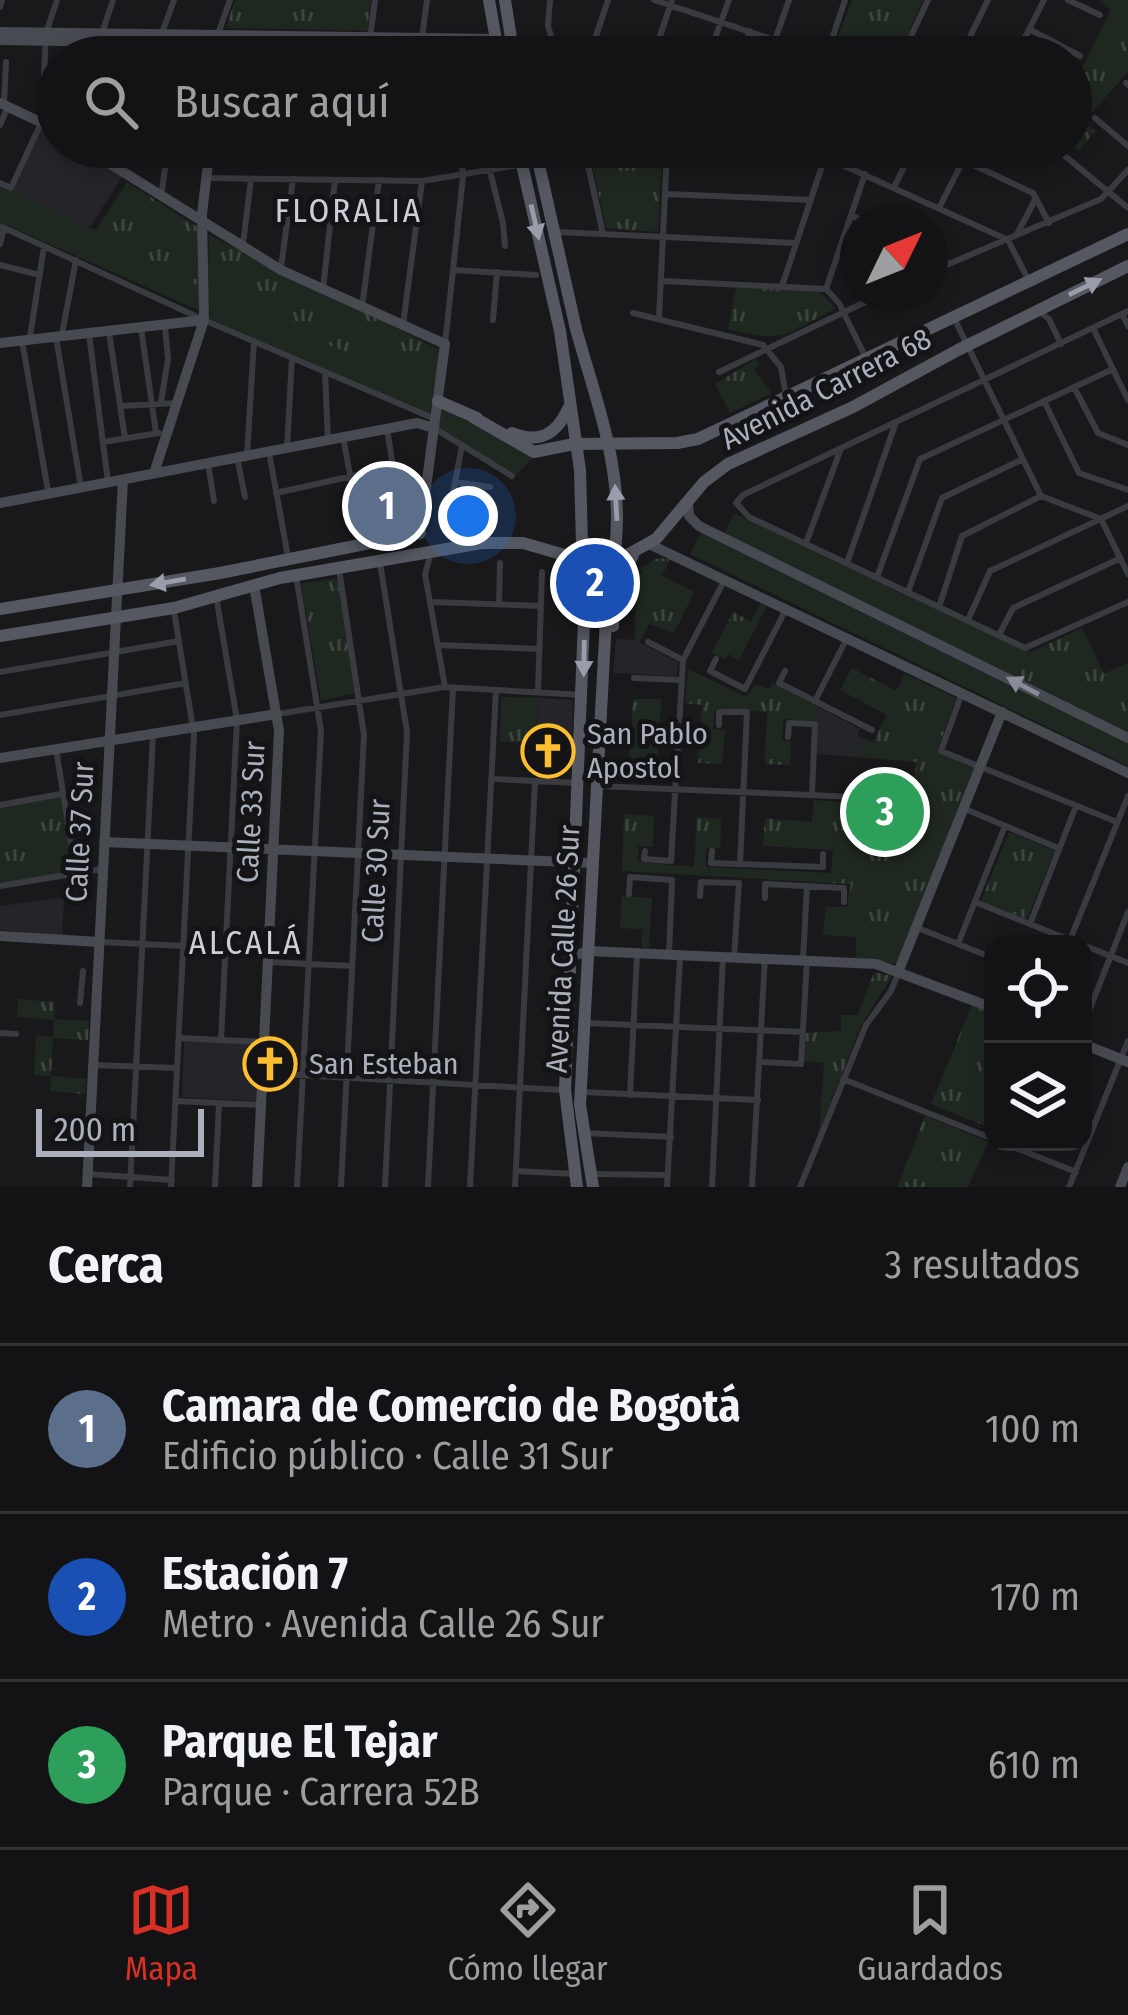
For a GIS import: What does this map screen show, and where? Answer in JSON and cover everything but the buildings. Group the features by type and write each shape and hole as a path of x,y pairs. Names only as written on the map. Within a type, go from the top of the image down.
{"main road":[{"path":"489,0 495,36"},
{"path":"505,0 511,36"},
{"name":"Avenida Calle 26 Sur","path":"523,168 542,277 560,332 580,470 592,863 581,1092 592,1180"},
{"name":"Avenida Calle 26 Sur","path":"540,168 576,329 606,432 615,490 616,536 598,728 577,862 565,1090 576,1180"},
{"name":"Avenida Carrera 68","path":"556,449 608,442 686,442 1128,234"},
{"name":"Avenida Carrera 68","path":"0,636 174,608 296,575 507,541 590,562 618,560 649,544 715,473 742,456 853,407 1128,266"},
{"path":"473,417 526,449 556,449 566,435 568,409 542,277"},
{"path":"438,401 527,439 537,439 555,428 568,409"},
{"path":"0,609 420,533"},
{"path":"598,728 616,586 635,553"}],"street":[{"path":"46,36 57,0"},
{"path":"102,33 113,0"},
{"path":"162,33 174,0"},
{"path":"219,36 230,0"},
{"path":"370,36 375,0"},
{"path":"423,36 427,0"},
{"path":"550,0 551,36"},
{"path":"596,36 608,0"},
{"path":"654,0 764,36"},
{"path":"716,36 729,0"},
{"path":"777,36 789,0"},
{"path":"832,36 845,0"},
{"path":"911,36 928,0"},
{"path":"970,36 988,0"},
{"path":"1026,36 1044,0"},
{"path":"1068,0 1100,15"},
{"path":"660,36 671,3"},
{"path":"1029,29 1042,36"},
{"path":"748,36 750,31"},
{"path":"0,36 36,37"},
{"path":"60,36 196,36"},
{"path":"0,125 6,62"},
{"path":"4,104 36,118"},
{"path":"1095,118 1128,146"},
{"path":"0,183 11,188 36,134"},
{"path":"115,168 280,270 445,344"},
{"path":"161,197 165,168"},
{"path":"154,473 162,432 177,403 204,320 202,223 208,168"},
{"path":"420,533 463,168"},
{"path":"206,178 422,181 504,168"},
{"path":"589,168 603,234"},
{"path":"659,319 667,168"},
{"path":"782,286 821,168"},
{"path":"847,168 930,204"},
{"path":"894,187 904,168"},
{"path":"941,204 960,168"},
{"path":"979,168 1036,198 1049,223"},
{"path":"1081,168 1128,208"},
{"path":"949,264 1049,223 1110,191 1128,170"},
{"path":"490,171 505,246"},
{"path":"855,204 865,174"},
{"path":"242,247 251,179"},
{"path":"280,270 293,179"},
{"path":"323,289 335,180"},
{"path":"362,307 379,180"},
{"path":"403,326 422,181"},
{"path":"665,194 811,200"},
{"path":"1011,239 1036,198"},
{"path":"948,212 1011,239 1029,282"},
{"path":"0,244 2,227 325,372 435,423 512,476"},
{"path":"554,231 796,243"},
{"path":"44,246 26,341 48,494"},
{"path":"826,289 840,248"},
{"path":"76,260 59,337 81,488"},
{"path":"0,265 40,274"},
{"path":"454,270 542,277"},
{"path":"493,320 497,272"},
{"path":"661,281 826,289 840,306"},
{"path":"1037,310 1049,319 1061,344"},
{"path":"718,372 842,312"},
{"path":"844,312 867,359"},
{"path":"633,313 758,343 768,349 784,373 786,398"},
{"path":"1128,326 1125,313 736,502 745,515 1028,648 1128,602"},
{"path":"954,318 1042,496 1101,519 1128,574"},
{"path":"0,344 204,320"},
{"path":"161,402 168,359 165,326"},
{"path":"141,328 151,402 162,432"},
{"path":"1093,328 1128,400"},
{"path":"109,332 125,438"},
{"path":"89,334 109,482"},
{"path":"245,497 242,456 254,341"},
{"path":"287,448 292,358"},
{"path":"877,577 920,459 1113,369"},
{"path":"325,372 328,440"},
{"path":"1074,387 1095,430 1128,445"},
{"path":"1044,401 1079,473 1128,490"},
{"path":"120,406 177,403"},
{"path":"847,563 896,422"},
{"path":"0,503 387,428 435,423"},
{"path":"276,493 393,467 387,428"},
{"path":"103,442 162,432"},
{"path":"343,437 363,546"},
{"path":"451,504 462,445"},
{"path":"806,543 841,448"},
{"path":"268,451 289,560"},
{"path":"908,592 942,497 1023,459"},
{"path":"817,460 831,474"},
{"path":"208,463 214,501"},
{"name":"Calle 37 Sur","path":"87,1180 123,479"},
{"path":"454,482 490,487"},
{"path":"939,607 962,536 1042,496"},
{"path":"688,501 689,516 699,526 1128,738"},
{"path":"968,620 986,574 1128,506"},
{"path":"649,544 1128,773"},
{"path":"428,1187 449,687 425,564 436,550"},
{"path":"998,635 1010,610 1120,558"},
{"name":"Calle 30 Sur","path":"380,560 403,693 406,741 385,1187"},
{"path":"499,604 500,563"},
{"path":"338,568 364,735 341,1187"},
{"path":"538,692 542,572"},
{"path":"296,575 321,731 297,1187"},
{"path":"644,855 671,861 683,660 725,578"},
{"name":"Calle 33 Sur","path":"254,585 277,714 257,1187"},
{"path":"216,596 237,720 221,1040"},
{"path":"430,602 541,606"},
{"path":"716,659 710,671 745,689 786,607"},
{"path":"87,1180 130,1177 171,1184 194,727 174,608"},
{"path":"815,701 848,637"},
{"path":"0,672 179,641"},
{"path":"649,642 683,660"},
{"path":"438,644 539,649"},
{"path":"785,670 779,683 872,730"},
{"path":"634,678 680,680"},
{"path":"0,715 187,683"},
{"path":"0,758 449,687 584,695"},
{"path":"470,1187 496,690"},
{"path":"963,693 941,751 1117,822"},
{"path":"718,725 719,712 747,712 740,864"},
{"path":"800,1187 866,1025 891,991 1002,712"},
{"path":"788,737 789,723 815,724 812,794"},
{"path":"130,1187 153,734"},
{"path":"56,749 76,874"},
{"path":"493,779 856,796"},
{"path":"515,1187 536,781"},
{"path":"0,805 63,794"},
{"path":"1072,935 1128,796"},
{"path":"1030,924 1076,806"},
{"path":"962,808 1059,849"},
{"path":"958,944 1005,826"},
{"path":"104,842 592,863"},
{"path":"712,851 711,863 823,867 824,854"},
{"path":"0,886 102,869"},
{"path":"629,895 630,877 672,880 677,1027 667,1187"},
{"path":"700,896 701,881 740,884 719,1028 712,1187"},
{"path":"765,898 766,884 844,887 844,902"},
{"path":"760,1062 800,1064 807,886"},
{"path":"975,902 1058,935"},
{"path":"1092,1003 1128,912"},
{"path":"916,927 984,954"},
{"path":"0,936 184,946"},
{"path":"1092,949 1128,963"},
{"path":"572,956 589,951 876,964 984,1004"},
{"path":"630,1095 637,953"},
{"path":"754,1187 765,958"},
{"path":"268,962 352,965"},
{"path":"80,1003 83,971"},
{"path":"82,985 97,986"},
{"path":"585,1023 803,1032"},
{"path":"0,1034 16,1034"},
{"path":"179,1038 264,1042"},
{"path":"1070,1187 1128,1041"},
{"path":"1092,1048 1124,1060"},
{"path":"93,1065 177,1068"},
{"path":"262,1073 565,1090"},
{"path":"843,1079 984,1135"},
{"path":"581,1092 758,1100"},
{"path":"176,1101 261,1105"},
{"path":"215,1187 219,1103"},
{"path":"584,1132 671,1137"},
{"path":"1024,1151 1076,1172"},
{"path":"1120,1187 1128,1168"},
{"path":"516,1171 576,1180"},
{"path":"592,1180 668,1175"}],"shaded area":[{"path":"36,141 36,168 112,168 123,175 90,227 13,192"},
{"path":"616,639 635,640 678,662 677,676 613,673"},
{"path":"538,698 573,700 572,736 537,734"},
{"path":"818,707 860,729 857,757 816,754"},
{"path":"64,897 62,936 0,930 0,906"},
{"path":"184,1040 259,1045 256,1101 182,1097"}],"green space":[{"path":"235,0 371,0 367,31 226,28"},
{"path":"852,0 923,0 907,36 838,36"},
{"path":"1099,0 1128,0 1128,72 1092,112 1092,48 1111,10"},
{"path":"593,168 661,168 658,232 606,228"},
{"path":"127,182 198,227 198,286 96,230"},
{"path":"0,186 96,230 198,286 198,310 0,222"},
{"path":"209,235 440,350 433,392 208,290"},
{"path":"736,288 819,291 836,308 785,334 747,333 728,329"},
{"path":"208,290 433,392 430,415 210,319"},
{"path":"756,359 759,364 754,370 772,393 730,413 715,384"},
{"path":"440,405 534,457 516,475 437,427"},
{"path":"734,513 1031,652 1018,678 724,534"},
{"path":"702,530 1128,742 1128,766 690,554"},
{"path":"658,558 670,559 662,576 694,592 674,633 649,624 640,642 635,640 636,577 642,573 640,568"},
{"path":"337,578 356,693 321,700 301,584"},
{"path":"761,602 767,605 739,660 712,653 733,612 751,621"},
{"path":"1082,628 1104,674 1128,663 1128,733 1018,678 1031,652"},
{"path":"852,668 896,691 905,674 956,698 937,752 975,768 897,964 856,958 856,937 823,935 826,907 847,907 851,884 622,871 624,814 654,816 653,847 638,846 638,862 694,867 697,817 721,819 720,848 706,848 706,867 831,873 833,850 763,846 765,818 812,822 814,800 892,806 912,788 917,762 857,757 862,738 873,743 887,715 840,690"},
{"path":"688,669 746,697 755,684 769,689 773,683 818,707 818,721 783,719 782,741 791,741 790,765 765,764 767,712 715,708 713,729 725,730 722,764 698,763 702,705 685,703"},
{"path":"501,697 538,698 536,743 500,742"},
{"path":"633,699 661,699 658,762 630,759"},
{"path":"62,795 75,873 0,885 0,806"},
{"path":"1009,832 1055,851 1027,919 981,901"},
{"path":"622,896 652,898 649,948 642,947 642,929 620,928"},
{"path":"874,972 892,976 861,1025 819,1132 824,1063 804,1061 806,1033 841,1031 841,1015 858,1015"},
{"path":"18,999 55,1002 54,1019 89,1021 88,1040 53,1038 51,1076 34,1075 36,1036 53,1037 54,1020 17,1017"},
{"path":"972,1005 984,1010 984,1125 931,1104"},
{"path":"51,1076 86,1079 85,1094 50,1091"},
{"path":"925,1116 984,1140 968,1187 897,1187"}],"place":[{"name":"Camara de Comercio de Bogotá","path":"387,506"},
{"name":"Estación 7","path":"595,583"},
{"name":"San Pablo Apostol","path":"548,751"},
{"name":"Parque El Tejar","path":"885,812"},
{"name":"San Esteban","path":"270,1064"}],"district":[{"name":"FLORALIA","path":"349,211"},
{"name":"ALCALÁ","path":"246,943"}]}
